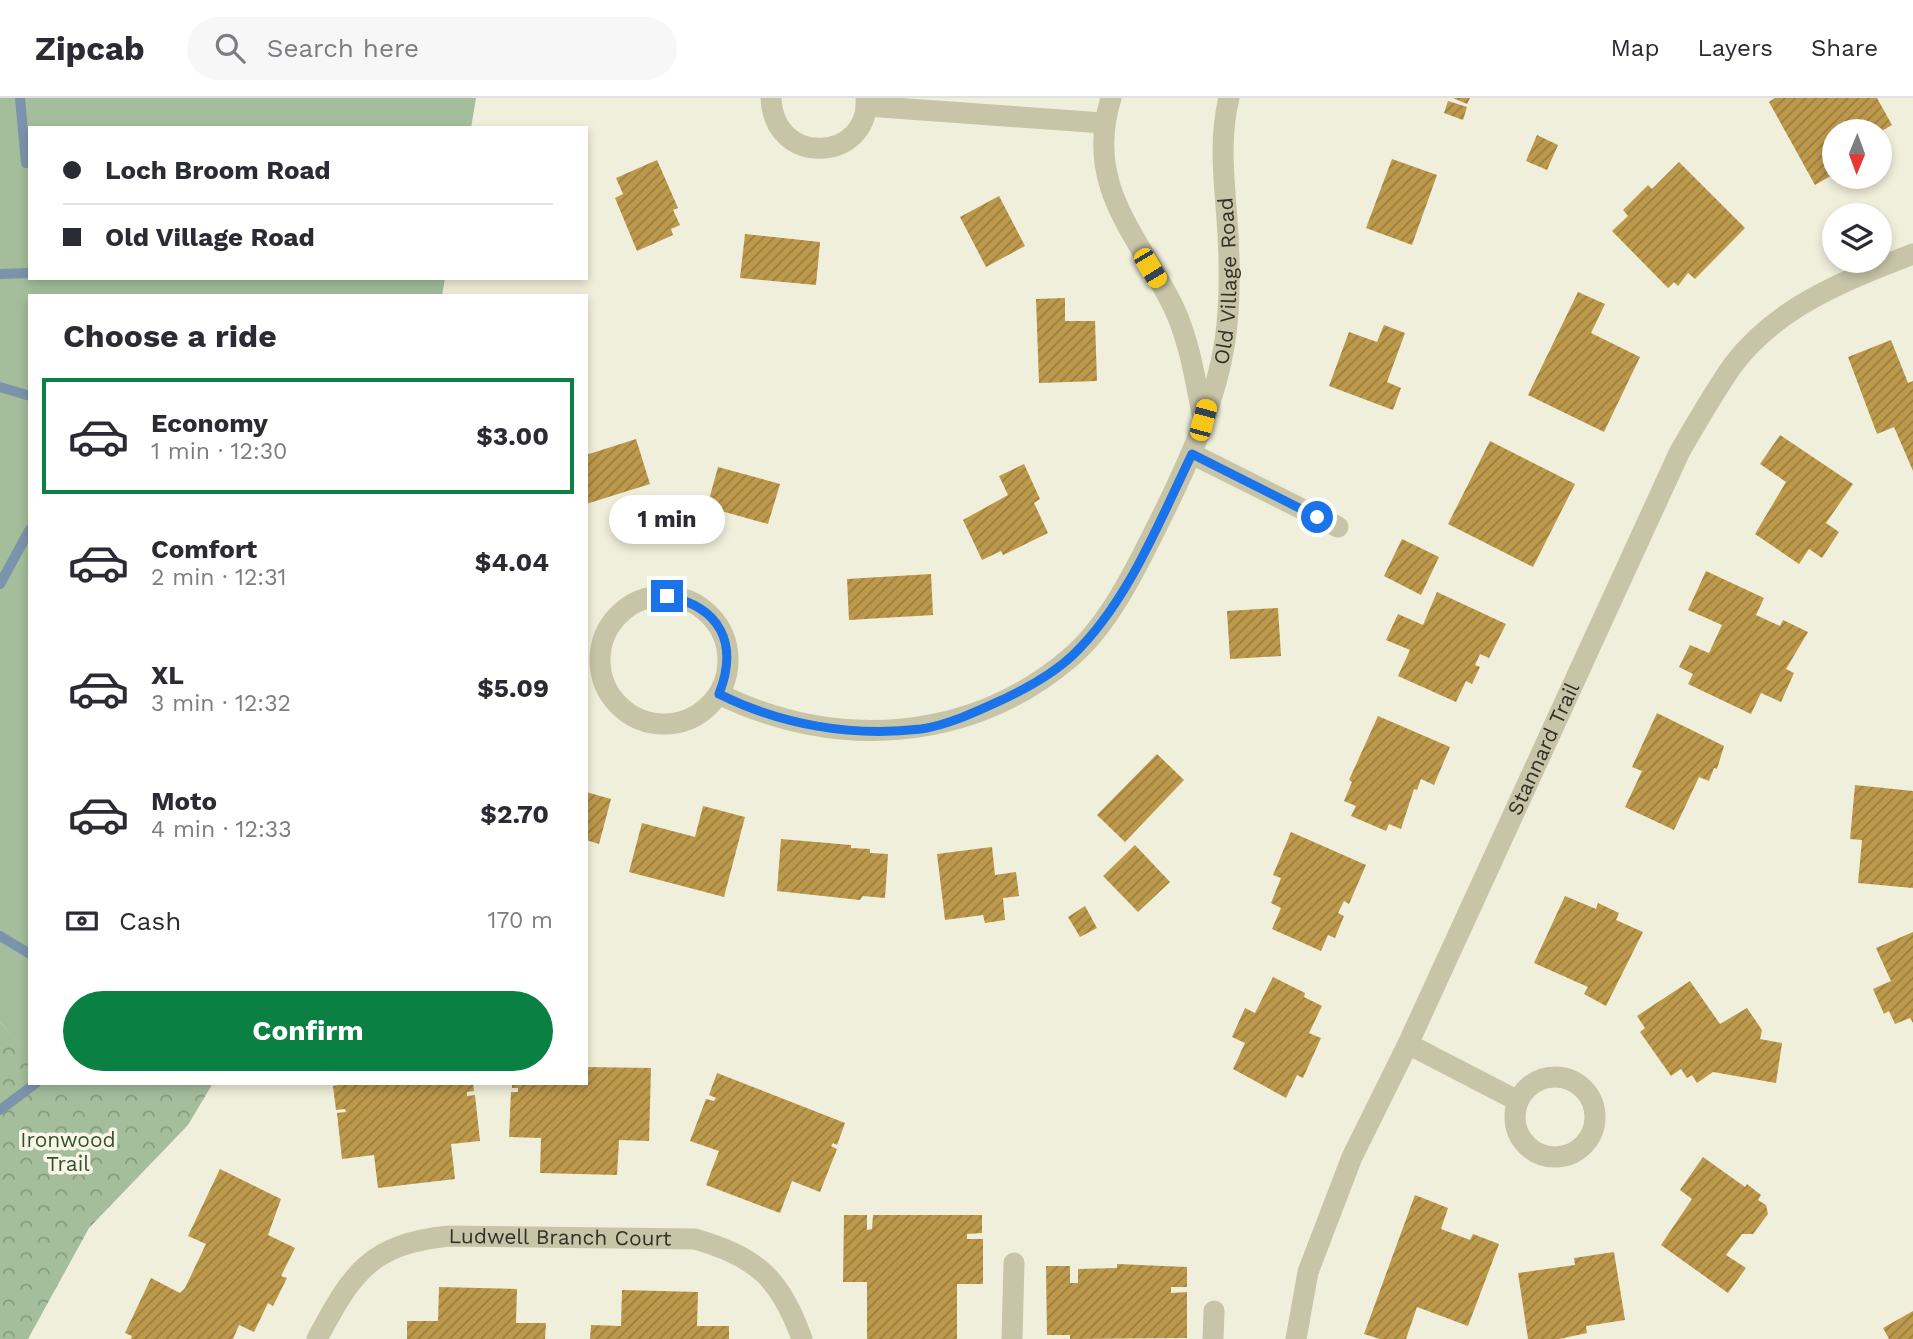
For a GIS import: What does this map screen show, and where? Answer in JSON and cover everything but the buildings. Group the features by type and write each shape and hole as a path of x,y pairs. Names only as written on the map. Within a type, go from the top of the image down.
{"street":[{"path":"771,98 775,121 786,136 811,149 834,147 851,137 862,122 866,102 1103,122"},
{"name":"Old Village Road","path":"1111,98 1103,122 1103,154 1110,194 1129,234 1173,306 1192,363 1203,420"},
{"name":"Old Village Road","path":"719,694 756,712 804,725 866,731 922,729 979,711 1028,687 1073,656 1108,612 1138,564 1192,454 1203,420 1224,342 1230,279 1222,151 1229,98"},
{"name":"Stannard Trail","path":"1296,1339 1308,1272 1352,1157 1408,1044 1680,451 1734,363 1771,326 1817,294 1913,254"},
{"path":"1192,454 1338,527"},
{"path":"654,597 689,600 714,619 722,632 728,654 727,673 719,694 699,714 678,723 664,724 642,720 627,713 606,688 600,666 606,633 624,610 654,597"},
{"path":"1408,1044 1518,1101"},
{"name":"Ludwell Branch Court","path":"317,1339 342,1291 363,1266 388,1250 418,1239 449,1236 695,1239 723,1247 752,1261 776,1282 792,1311 802,1339"},
{"path":"1012,1339 1014,1262"},
{"path":"1213,1339 1214,1311"}],"green space":[{"path":"0,98 476,98 471,126 28,126 28,280 445,280 442,294 28,294 28,1054 0,1022"},
{"name":"Ironwood Trail","path":"0,1022 28,1053 28,1085 212,1085 188,1125 89,1228 28,1339 0,1339"}],"waterway":[{"path":"20,98 28,163"},
{"path":"0,274 28,273"},
{"path":"0,387 28,395"},
{"path":"0,584 28,533"},
{"path":"0,936 28,953"},
{"path":"0,1110 33,1085"}],"route":[{"path":"667,596 689,600 714,619 722,632 728,654 727,673 719,694 756,712 804,725 866,731 922,729 979,711 1028,687 1073,656 1108,612 1138,564 1192,454 1317,517"}]}
